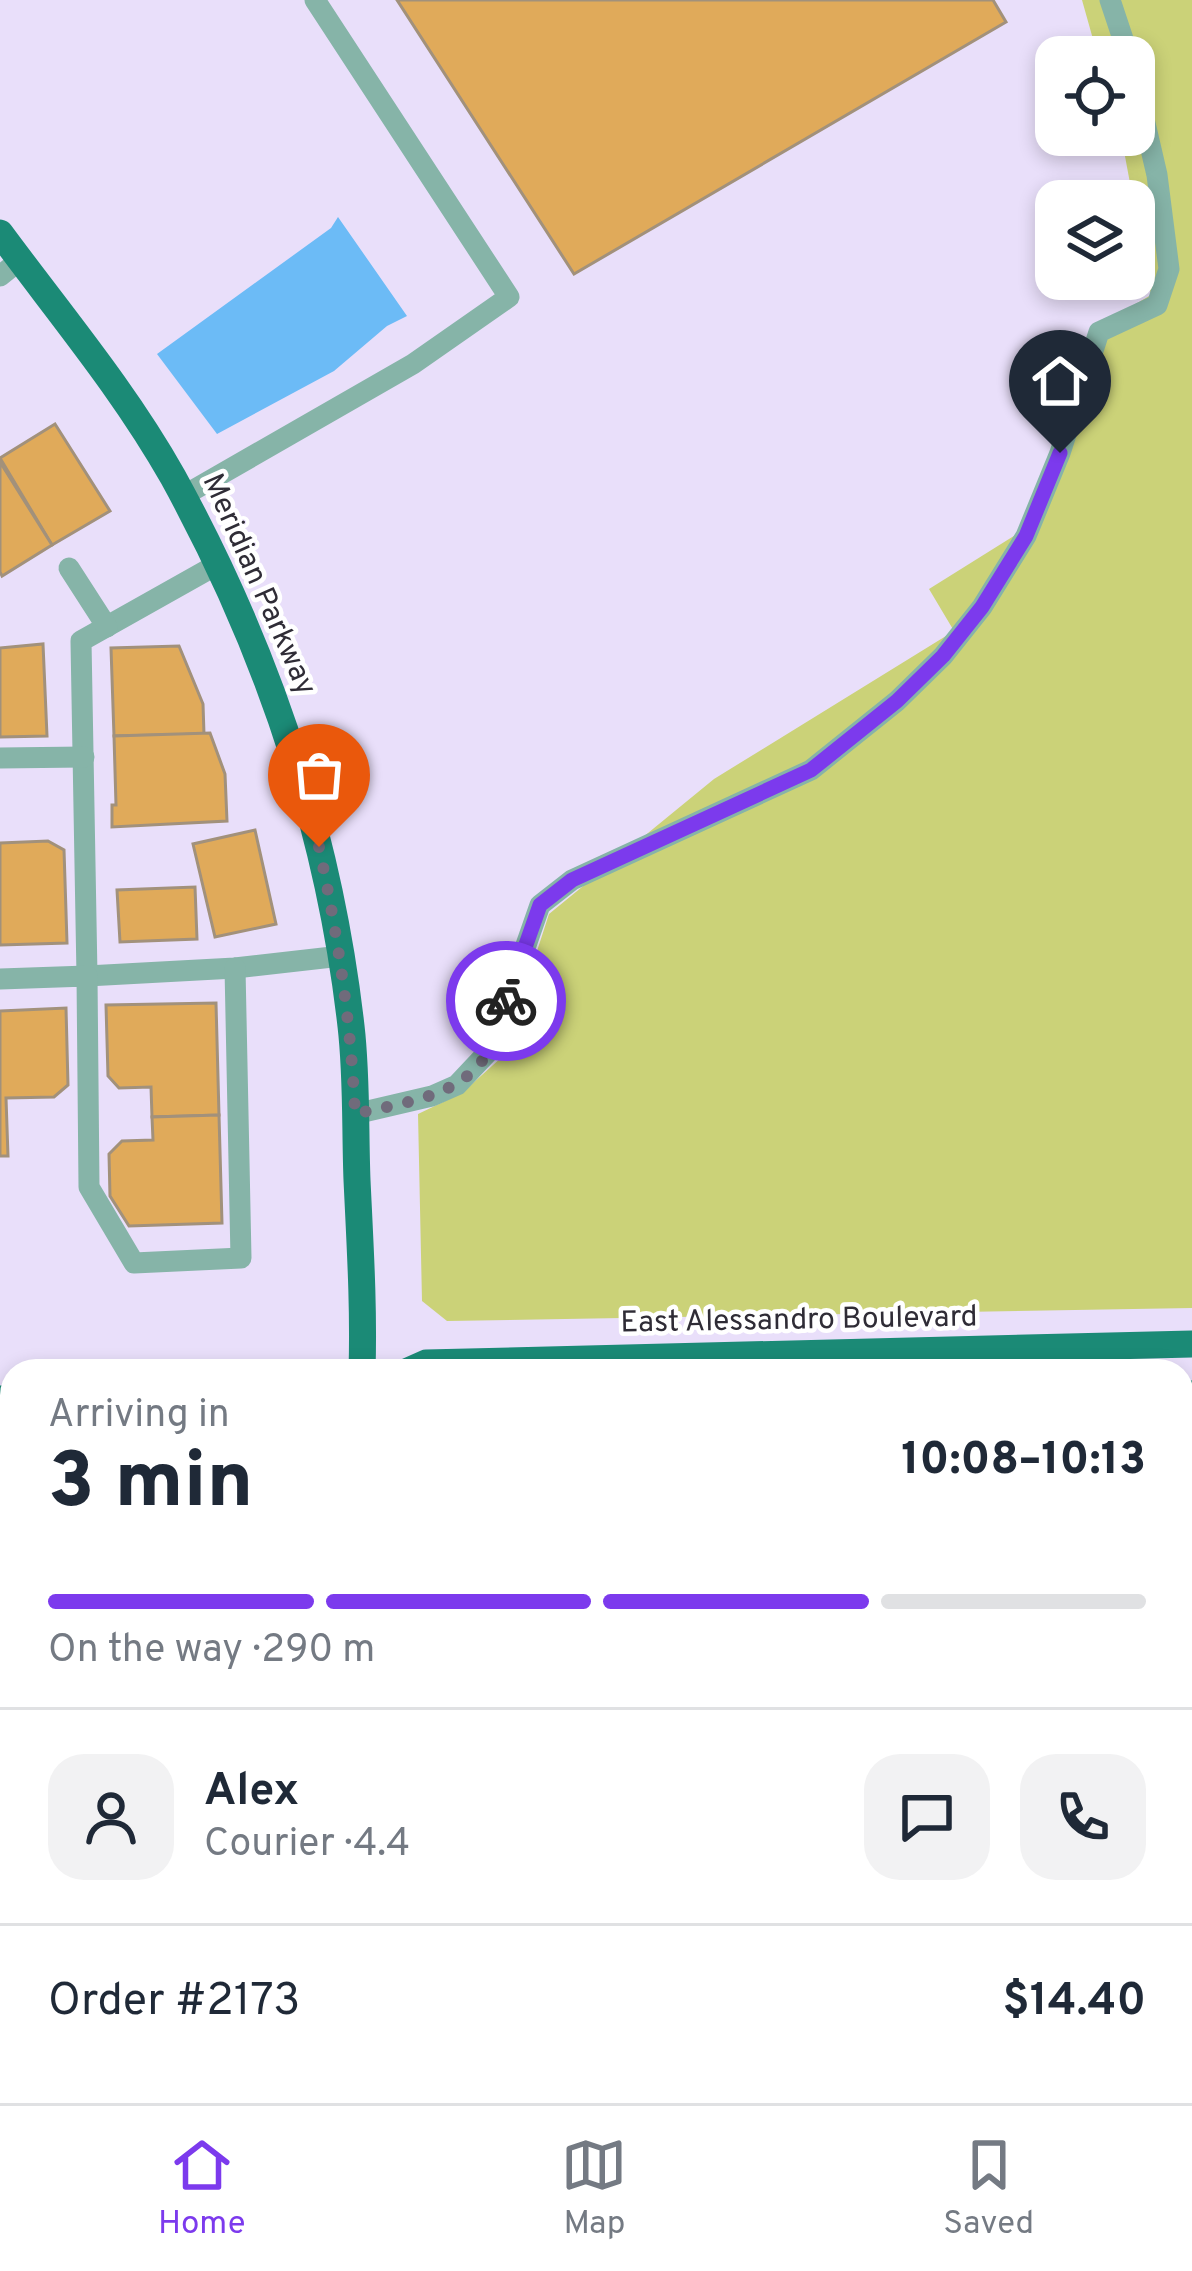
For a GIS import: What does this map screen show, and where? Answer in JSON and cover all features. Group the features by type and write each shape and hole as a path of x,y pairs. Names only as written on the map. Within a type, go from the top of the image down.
{"main road":[{"name":"Meridian Parkway","path":"0,233 10,268 116,388 182,496 257,651 304,789 341,956 352,1032 362,1359"},
{"name":"East Alessandro Boulevard","path":"588,1359 1192,1344"}],"street":[{"path":"182,496 412,364 509,297 314,0"},
{"path":"1110,0 1123,36"},
{"path":"355,1114 432,1096 457,1085 489,1051 540,905 572,880 811,770 897,701 943,656 982,607 1026,536 1060,453 1099,332 1157,305 1169,269 1153,156"},
{"path":"218,564 81,641 89,1186 134,1263 241,1258 235,968"},
{"path":"69,568 107,627"},
{"path":"0,758 84,757"},
{"path":"0,979 235,968 341,956"}],"green space":[{"path":"1082,0 1192,0 1192,1308 447,1321 422,1301 418,1114 462,1093 503,1056 549,914 714,779 954,631 929,589 1017,534 1055,442 1091,330 1142,300 1155,300 1155,180 1129,180 1125,156 1155,156 1155,36 1092,36"}],"water":[{"path":"338,217 407,316 387,326 334,371 217,434 157,354 331,228"}],"building":[{"path":"397,0 993,0 1006,22 574,274"},
{"path":"55,424 110,511 52,545 0,458"},
{"path":"0,462 52,545 2,576 0,572"},
{"path":"43,644 47,736 0,737 0,648"},
{"path":"179,646 203,704 204,734 114,736 111,648"},
{"path":"210,733 225,774 227,821 112,827 114,736"},
{"path":"255,830 276,924 215,937 193,844"},
{"path":"48,841 64,850 67,943 0,945 0,843"},
{"path":"195,887 197,939 120,942 117,890"},
{"path":"216,1003 219,1115 152,1117 151,1087 119,1088 108,1076 106,1005"},
{"path":"66,1008 68,1085 54,1097 6,1098 8,1156 0,1156 0,1011"},
{"path":"219,1115 222,1223 129,1226 110,1196 109,1154 122,1141 153,1140 152,1117"}],"way so far":[{"path":"319,847 352,1032 355,1114 432,1096 457,1085 489,1051 506,1001"}],"route":[{"path":"506,1001 540,905 572,880 811,770 920,679 982,607 1026,536 1060,453"}]}
